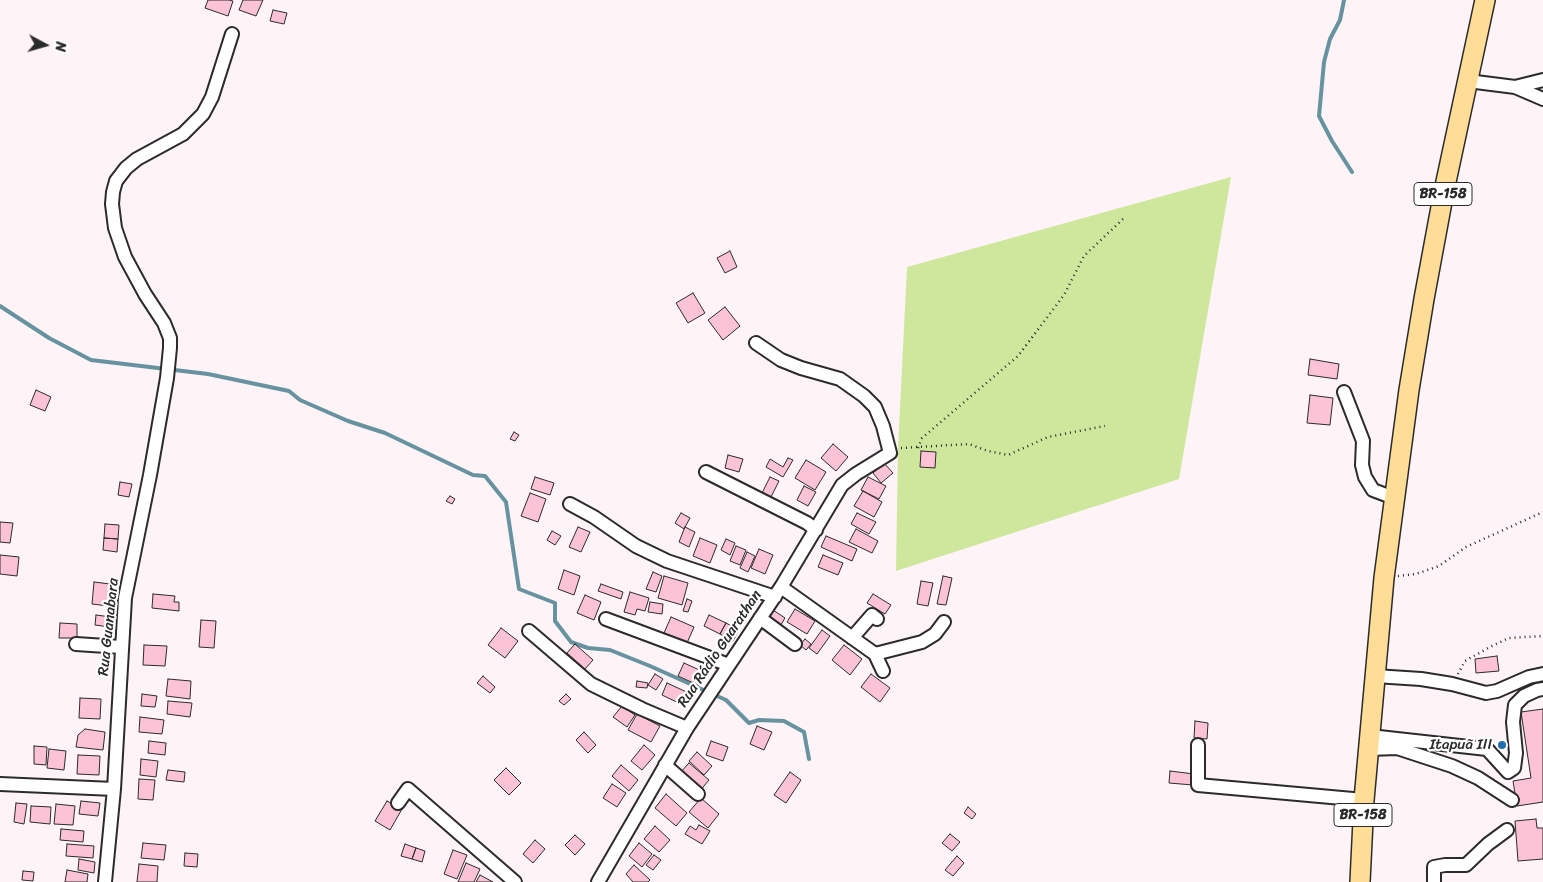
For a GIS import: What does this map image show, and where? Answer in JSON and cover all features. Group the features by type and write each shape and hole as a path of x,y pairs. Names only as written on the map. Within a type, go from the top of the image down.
{"highway":[{"name":"BR-158","path":"1360,882 1364,800 1384,578 1408,390 1444,191 1485,0"}],"street":[{"name":"Rua Guanabara","path":"106,882 114,788 125,598 150,475 167,378 170,348 170,338 164,323 145,294 125,257 115,228 112,192 116,181 126,168 137,159 183,134 203,114 212,97 232,34"},
{"path":"1468,81 1515,86 1543,80"},
{"path":"1515,86 1543,99"},
{"path":"756,343 781,360 840,380 864,396 875,407 890,453"},
{"path":"1344,392 1363,442 1362,465 1365,477 1373,490 1394,498"},
{"name":"Rua Rádio Guarathan","path":"598,882 686,728 778,592 842,485 890,453"},
{"path":"706,472 807,523 816,530"},
{"path":"570,504 594,517 636,546 667,561 778,592 875,654 883,670"},
{"path":"852,638 872,615 878,619"},
{"path":"760,618 795,644"},
{"path":"606,619 729,665"},
{"path":"875,654 922,642 935,634 944,622"},
{"path":"529,631 590,684 686,728"},
{"path":"76,644 121,647"},
{"path":"1375,676 1421,679 1452,684 1486,693 1497,691 1530,677 1543,674"},
{"path":"1369,742 1487,750 1508,772 1514,768 1516,753 1513,722 1516,705 1524,696 1543,689"},
{"path":"1369,742 1397,748 1452,766 1478,778 1512,800"},
{"path":"1198,745 1198,785 1364,800"},
{"path":"665,765 698,794"},
{"path":"0,784 114,788"},
{"path":"398,803 408,789 515,882"},
{"path":"1434,882 1434,867 1466,865 1488,844 1507,830"}],"path":[{"path":"918,448 922,438 1018,356 1064,295 1084,256 1123,219"},
{"path":"890,453 898,448 969,444 988,451 1008,455 1048,436 1105,426"},
{"path":"1384,578 1416,574 1438,566 1466,547 1543,512"},
{"path":"1452,684 1465,661 1490,646 1509,638 1543,636"}],"green space":[{"path":"1231,177 1179,479 896,571 898,448 907,267"}],"building":[{"path":"208,0 233,1 228,16 205,8"},
{"path":"243,0 263,0 256,16 239,10"},
{"path":"273,10 287,13 284,24 270,21"},
{"path":"730,251 737,267 725,273 717,258"},
{"path":"693,293 705,313 688,323 676,303"},
{"path":"725,307 740,326 723,340 708,320"},
{"path":"1310,359 1339,364 1337,379 1308,375"},
{"path":"36,390 51,397 45,411 30,405"},
{"path":"1310,395 1333,398 1330,425 1307,423"},
{"path":"514,432 519,435 515,441 510,439"},
{"path":"833,444 848,457 836,471 821,458"},
{"path":"921,451 936,452 935,468 920,467"},
{"path":"728,455 743,459 739,472 725,468"},
{"path":"788,458 793,460 783,477 766,467 770,459 783,467"},
{"path":"806,460 826,472 815,490 795,478"},
{"path":"884,463 893,473 881,483 873,473"},
{"path":"535,477 554,483 550,495 531,489"},
{"path":"770,477 779,481 770,499 761,495"},
{"path":"868,477 886,486 879,499 861,490"},
{"path":"120,482 132,484 129,497 118,495"},
{"path":"804,486 816,492 808,506 797,500"},
{"path":"863,491 882,502 874,517 854,506"},
{"path":"530,493 546,499 538,522 521,516"},
{"path":"450,496 455,499 452,504 446,501"},
{"path":"681,513 690,518 684,529 675,523"},
{"path":"857,513 876,522 869,534 851,524"},
{"path":"0,522 13,523 10,543 0,542"},
{"path":"105,524 119,525 118,539 104,538"},
{"path":"578,527 590,532 581,552 569,547"},
{"path":"685,527 695,532 689,547 679,542"},
{"path":"856,529 878,541 872,553 849,542"},
{"path":"552,531 561,536 555,545 547,540"},
{"path":"826,536 857,549 852,561 821,547"},
{"path":"104,538 118,539 117,552 103,550"},
{"path":"700,538 717,545 710,563 693,556"},
{"path":"726,539 735,543 730,555 721,550"},
{"path":"736,546 746,550 740,565 730,561"},
{"path":"759,549 773,555 765,574 751,568"},
{"path":"747,552 755,556 748,572 740,568"},
{"path":"0,555 19,557 17,576 0,574"},
{"path":"823,555 843,563 838,575 818,567"},
{"path":"564,570 580,576 574,595 558,589"},
{"path":"653,572 662,576 656,592 646,589"},
{"path":"664,576 688,583 682,605 658,598"},
{"path":"943,576 952,578 946,605 937,604"},
{"path":"921,581 933,583 928,606 917,604"},
{"path":"94,582 110,584 108,606 92,604"},
{"path":"601,584 623,592 621,599 598,591"},
{"path":"630,592 649,598 645,611 637,609 635,615 624,612"},
{"path":"153,594 175,596 174,602 179,602 179,611 152,608"},
{"path":"873,594 891,605 885,614 867,603"},
{"path":"585,595 601,602 594,620 577,613"},
{"path":"687,599 692,601 688,612 683,611"},
{"path":"650,602 663,604 662,614 648,612"},
{"path":"795,609 815,621 807,634 787,622"},
{"path":"773,610 785,618 779,628 767,619"},
{"path":"96,615 111,617 110,627 95,625"},
{"path":"709,615 726,623 720,634 704,626"},
{"path":"671,617 694,627 687,643 664,633"},
{"path":"201,620 216,621 214,648 199,647"},
{"path":"60,623 77,624 77,638 59,638"},
{"path":"726,623 739,630 733,641 720,634"},
{"path":"501,628 518,641 505,658 488,645"},
{"path":"822,630 830,636 817,654 809,648"},
{"path":"805,639 811,644 806,650 800,645"},
{"path":"575,644 593,660 585,669 567,653"},
{"path":"144,645 167,646 165,666 143,665"},
{"path":"844,645 862,659 850,675 832,660"},
{"path":"1497,656 1499,671 1476,673 1475,659"},
{"path":"684,663 706,673 700,686 678,676"},
{"path":"655,674 663,679 656,690 648,685"},
{"path":"871,674 890,688 880,702 861,687"},
{"path":"483,676 495,687 490,693 477,683"},
{"path":"168,679 191,681 190,699 166,696"},
{"path":"637,681 648,683 647,688 636,687"},
{"path":"667,683 691,694 685,706 662,695"},
{"path":"142,694 157,696 155,707 141,706"},
{"path":"566,694 571,699 564,705 559,701"},
{"path":"80,698 101,699 100,719 79,718"},
{"path":"168,701 192,703 190,717 167,714"},
{"path":"622,706 635,715 627,727 613,717"},
{"path":"1543,709 1543,802 1517,806 1513,781 1531,778 1521,712"},
{"path":"637,714 660,726 651,742 628,730"},
{"path":"140,717 164,720 162,734 139,732"},
{"path":"1195,721 1208,723 1207,739 1194,738"},
{"path":"757,726 772,732 764,750 750,744"},
{"path":"85,729 105,732 103,750 76,747 78,735"},
{"path":"584,732 596,745 588,753 576,740"},
{"path":"149,741 166,743 165,755 148,753"},
{"path":"711,741 728,747 723,761 706,755"},
{"path":"644,745 655,755 642,770 631,761"},
{"path":"34,746 47,747 46,765 34,764"},
{"path":"49,749 66,751 64,770 47,768"},
{"path":"697,752 712,766 704,775 689,761"},
{"path":"78,755 100,756 99,775 77,774"},
{"path":"141,759 158,761 156,777 140,775"},
{"path":"689,763 709,780 699,792 679,774"},
{"path":"621,765 638,780 629,791 612,776"},
{"path":"506,768 521,783 509,795 494,780"},
{"path":"168,770 185,772 184,782 166,780"},
{"path":"1170,771 1194,774 1193,785 1169,783"},
{"path":"790,772 801,780 786,803 774,795"},
{"path":"139,779 155,780 153,800 138,799"},
{"path":"612,784 626,793 617,807 603,798"},
{"path":"666,794 687,813 676,826 655,808"},
{"path":"701,798 719,814 708,828 689,812"},
{"path":"81,801 100,803 98,816 79,814"},
{"path":"387,801 402,809 390,830 375,821"},
{"path":"16,803 27,804 24,824 14,822"},
{"path":"56,804 75,806 73,825 54,824"},
{"path":"31,806 51,807 50,824 30,822"},
{"path":"968,807 976,814 972,819 964,813"},
{"path":"1536,819 1537,828 1543,828 1543,859 1518,861 1515,821"},
{"path":"699,825 710,831 702,844 685,834 690,826 696,830"},
{"path":"655,826 670,840 659,852 644,839"},
{"path":"61,829 84,831 83,842 60,840"},
{"path":"950,834 960,842 952,851 942,843"},
{"path":"575,835 585,844 575,855 565,845"},
{"path":"535,840 545,849 533,863 523,854"},
{"path":"143,843 166,845 164,860 141,858"},
{"path":"639,843 652,854 642,867 629,856"},
{"path":"67,844 94,846 93,858 66,856"},
{"path":"405,844 416,848 412,859 401,856"},
{"path":"416,848 425,851 422,862 412,859"},
{"path":"453,850 467,855 457,879 444,874"},
{"path":"185,853 198,854 197,867 184,866"},
{"path":"654,855 661,860 653,870 646,865"},
{"path":"957,856 964,863 953,876 945,870"},
{"path":"79,859 95,862 94,873 78,870"},
{"path":"466,863 480,869 474,882 458,882"},
{"path":"139,864 158,866 157,882 137,882"},
{"path":"634,865 650,880 648,882 633,882 626,874"},
{"path":"67,870 88,874 87,882 65,882"},
{"path":"23,871 34,872 33,881 22,880"},
{"path":"480,875 493,882 476,882"}],"waterway":[{"path":"1344,0 1340,20 1330,39 1324,62 1319,116 1352,172"},
{"path":"0,306 49,338 91,360 208,374 289,391 300,400 348,421 385,433 473,475 485,476 506,502 519,589 555,603 555,621 571,642 588,648 610,650 726,700 749,723 759,720 784,721 804,732 809,759"}],"place":[{"name":"Itapuã III","path":"1502,745"}]}
